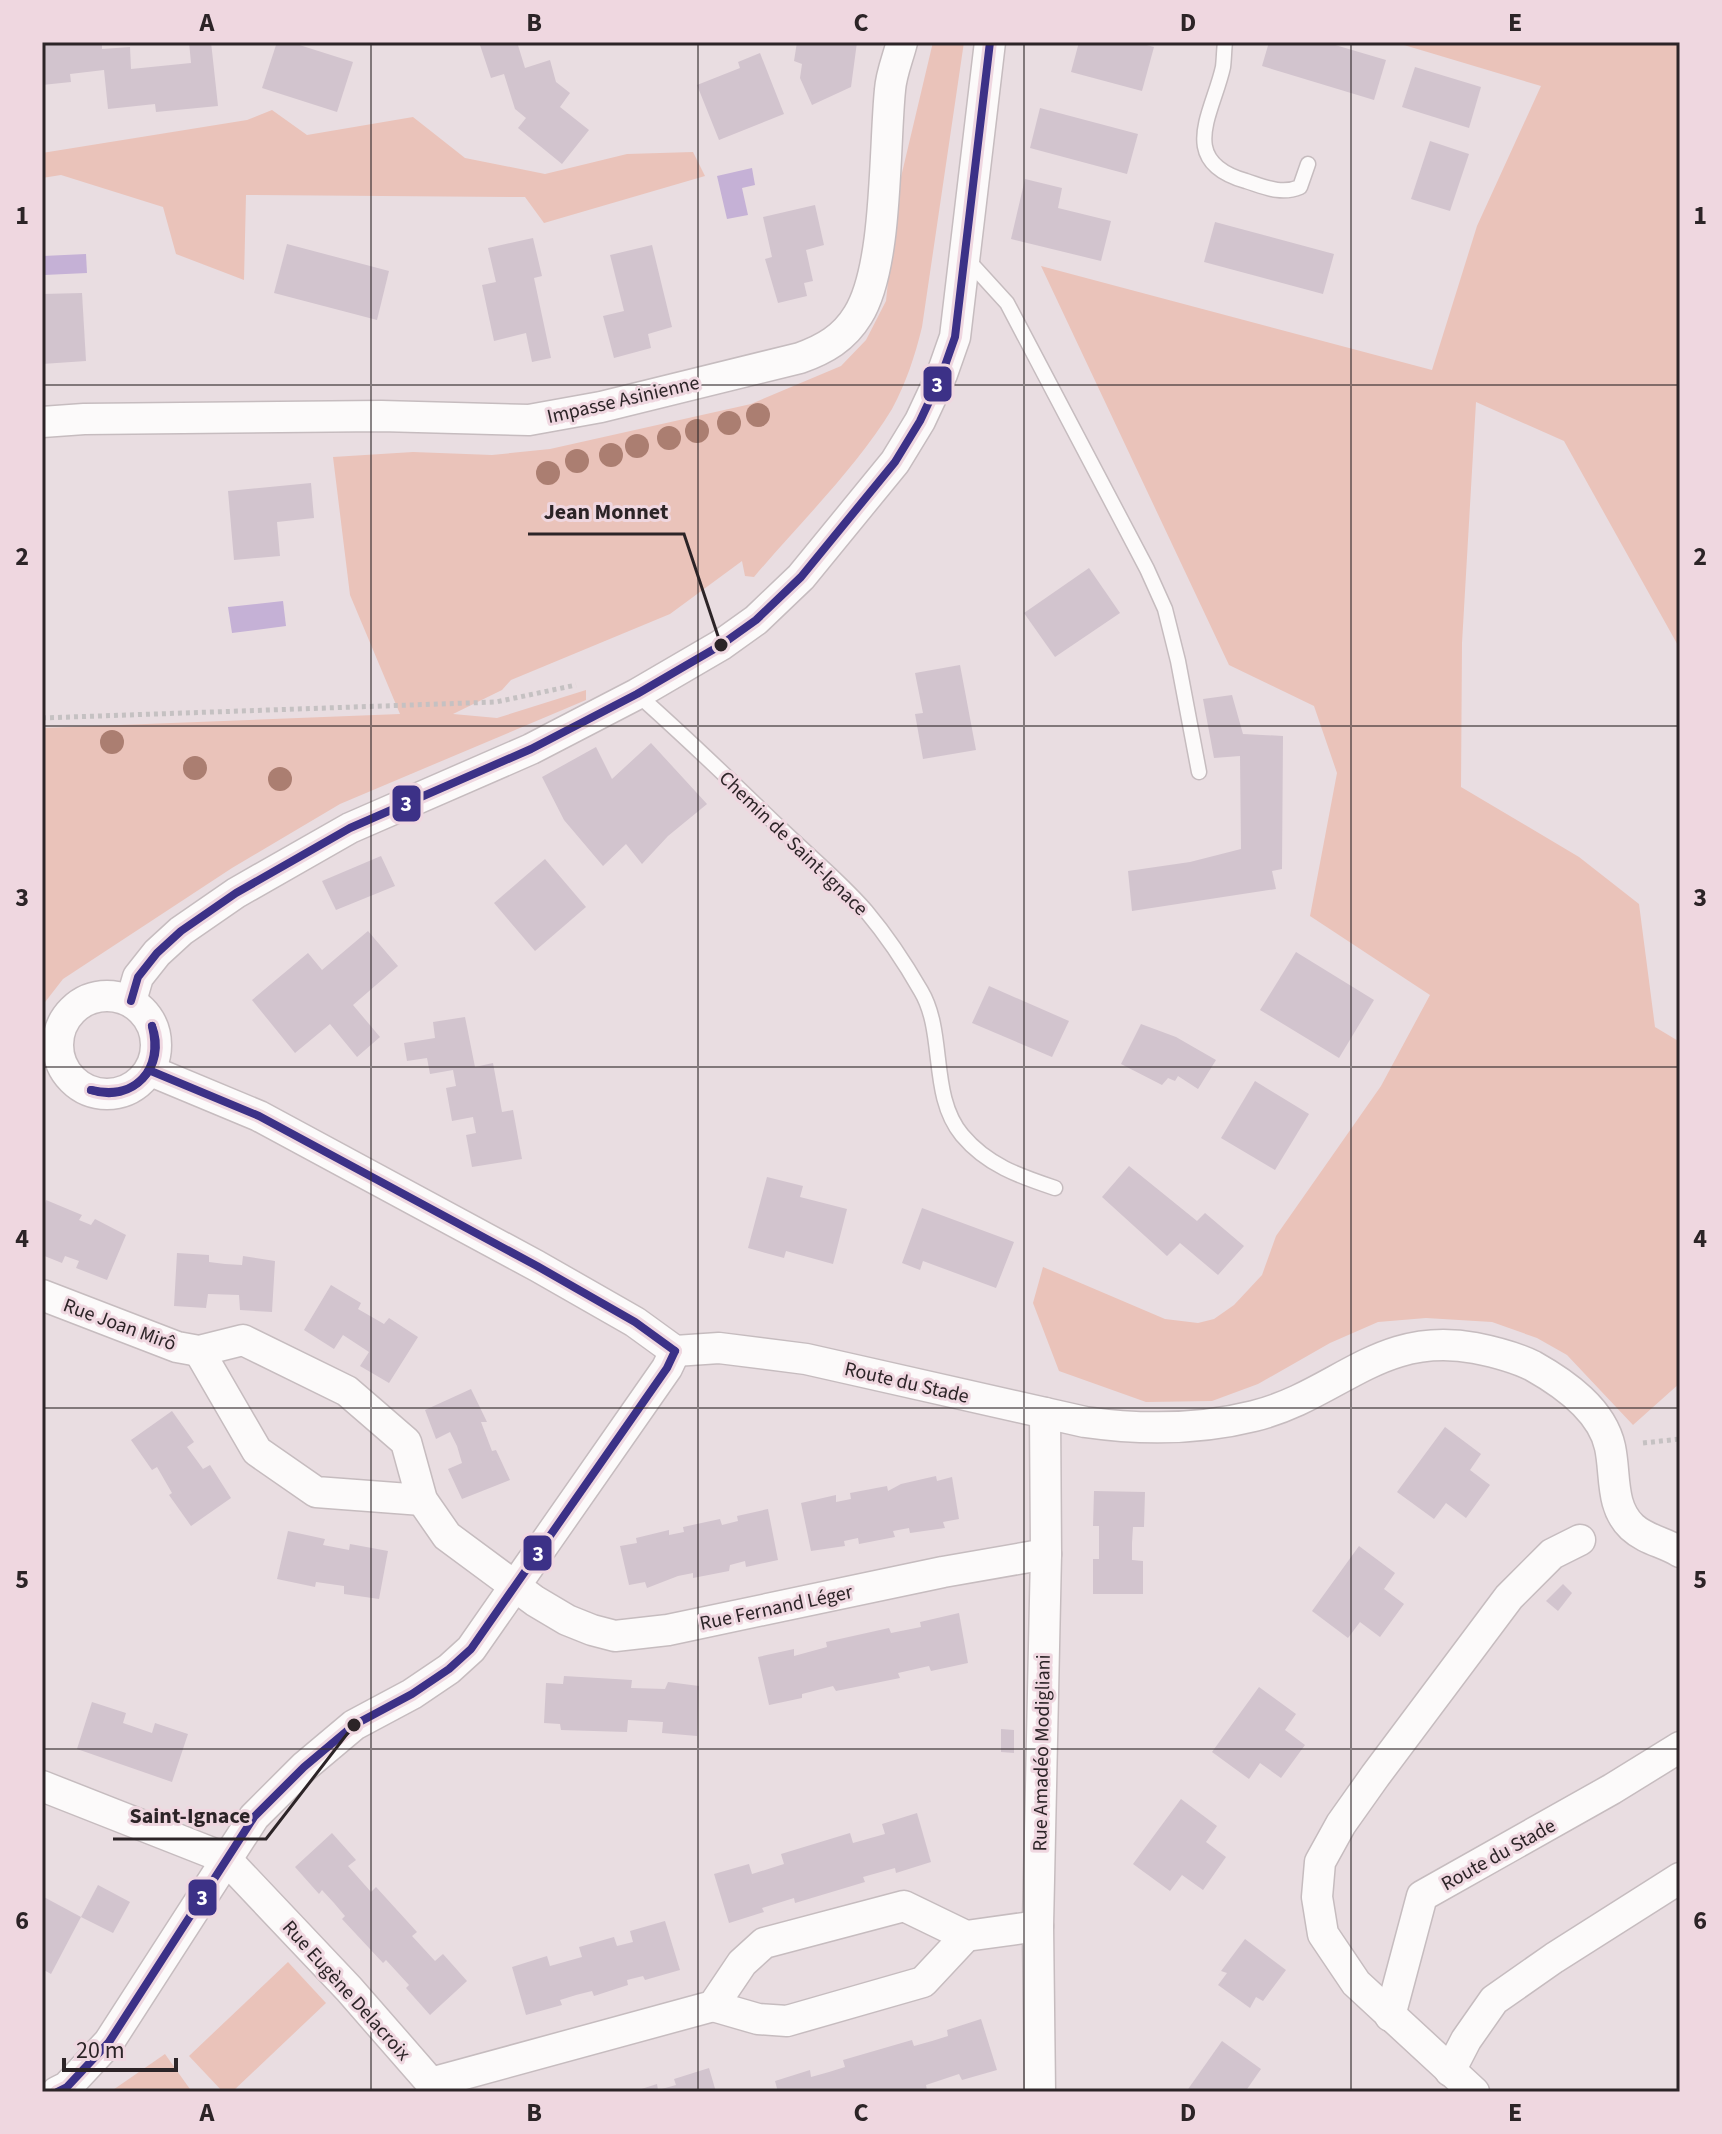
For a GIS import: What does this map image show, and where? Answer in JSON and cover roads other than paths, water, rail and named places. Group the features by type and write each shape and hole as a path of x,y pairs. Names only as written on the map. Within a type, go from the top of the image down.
{"street":[{"name":"Impasse Asinienne","path":"42,422 381,416 529,420 601,407 800,358 824,349 844,334 859,314 869,290 877,256 890,85 902,42"},
{"path":"131,1001 138,977 157,953 181,931 236,893 350,828 531,749 637,694 721,645 756,620 801,577 895,462 920,421 942,374 955,337 990,42"},
{"path":"103,995 131,1001 150,1019 158,1045 151,1071 129,1091 100,1095 73,1083 50,1060 60,1029 76,1005 103,995"},
{"path":"57,2092 67,2087 109,2042 254,1817 354,1725 412,1694 449,1669 471,1649 667,1368 675,1351 635,1322 549,1273 259,1116 151,1071"},
{"name":"Rue Joan Mirô","path":"42,1295 177,1347 199,1351 243,1340 347,1391 406,1442 422,1500 447,1536 516,1587"},
{"name":"Route du Stade","path":"675,1351 719,1348 806,1359 1045,1413 1129,1428 1213,1424 1255,1416 1296,1402 1391,1352 1422,1344 1462,1345 1501,1353 1532,1366 1579,1397 1599,1420 1610,1446 1618,1511 1631,1527 1646,1538 1680,1552"},
{"name":"Rue Joan Mirô","path":"199,1351 257,1451 316,1492 422,1500"},
{"name":"Rue Amadéo Modigliani","path":"1040,2092 1038,1926 1046,1554 1045,1413"},
{"path":"1474,2092 1356,1983 1323,1934 1317,1897 1320,1862 1341,1824 1375,1776 1509,1597 1552,1554 1580,1540"},
{"name":"Rue Fernand Léger","path":"516,1587 567,1620 615,1636 668,1630 928,1575 1046,1554"},
{"name":"Route du Stade","path":"1390,2016 1422,1896 1680,1747"},
{"path":"42,1786 225,1858"},
{"name":"Rue Eugène Delacroix","path":"225,1858 349,1989 430,2088 713,2006"},
{"path":"1450,2071 1466,2040 1494,2000 1680,1878"},
{"path":"966,1936 923,1982 787,2021 758,2019 713,2006 742,1963 764,1943 904,1906 966,1936 1038,1926"}],"lane":[{"path":"1225,42 1223,67 1203,136 1205,150 1217,166 1236,178 1286,193 1300,187 1308,164"},
{"path":"964,256 1007,303 1147,569 1168,622 1199,772"},
{"name":"Chemin de Saint-Ignace","path":"637,694 685,736 865,910 906,963 929,1003 945,1100 951,1119 962,1136 1013,1175 1055,1188"}],"place":[{"name":"Jean Monnet","path":"721,645"},
{"name":"Saint-Ignace","path":"354,1725"}]}
